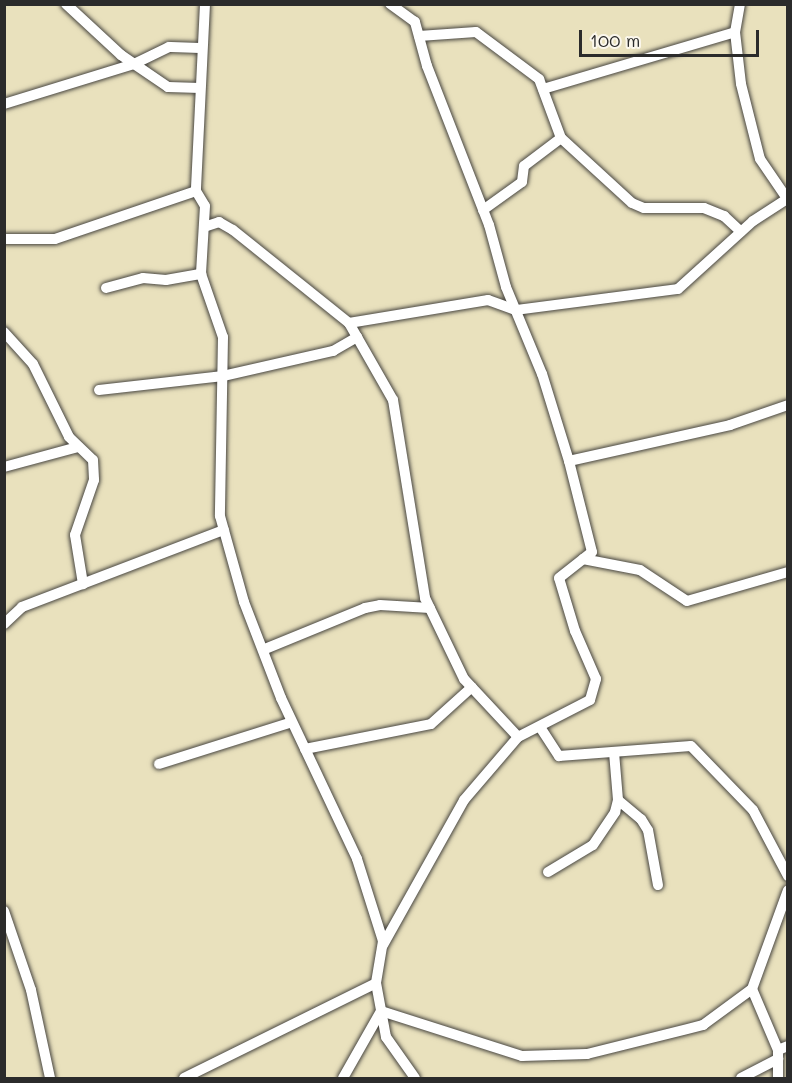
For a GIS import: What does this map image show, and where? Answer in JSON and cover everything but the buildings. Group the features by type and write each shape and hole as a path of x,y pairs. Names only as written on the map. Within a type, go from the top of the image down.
{"street":[{"path":"66,4 134,64 168,87 201,88"},
{"path":"205,4 196,191 205,206 201,274 223,337 220,516 244,602 265,649 292,723 357,859 383,945"},
{"path":"390,4 415,22 483,210 516,310 542,374 569,461 592,552 559,578 575,631 596,679 590,700 518,737 464,800 383,945 376,983 386,1037 415,1078"},
{"path":"349,323 488,300 516,310 678,289 741,232 787,200 760,159 741,84 735,32 740,4"},
{"path":"419,36 476,32 539,79 561,138 632,203 644,208 693,206 710,210 741,232"},
{"path":"543,89 735,32"},
{"path":"4,104 134,64 169,46 202,48"},
{"path":"483,210 522,182 524,166 561,138"},
{"path":"4,239 55,239 196,191"},
{"path":"204,227 222,223 349,323 393,399 416,527 417,563 430,608 471,687 518,737"},
{"path":"106,288 143,278 166,280 201,274"},
{"path":"4,332 33,364 64,430 78,447 90,455 95,468 75,535 83,584"},
{"path":"99,390 223,376 333,351 357,337"},
{"path":"569,461 729,425 788,405"},
{"path":"4,467 78,447"},
{"path":"4,624 22,607 224,530"},
{"path":"583,559 640,570 687,601 788,572"},
{"path":"265,649 366,608 430,608"},
{"path":"305,749 431,724 471,687"},
{"path":"159,764 292,723"},
{"path":"540,727 559,756 691,747 753,810 788,876"},
{"path":"548,872 593,844 615,812 618,800 614,752"},
{"path":"618,800 641,819 648,830 658,885"},
{"path":"381,1011 522,1056 587,1054 703,1025 753,989 780,902 788,890"},
{"path":"4,911 31,990 50,1078"},
{"path":"184,1078 376,983"},
{"path":"753,989 781,1051 778,1078"},
{"path":"343,1078 381,1011"},
{"path":"741,1078 781,1051"}]}
